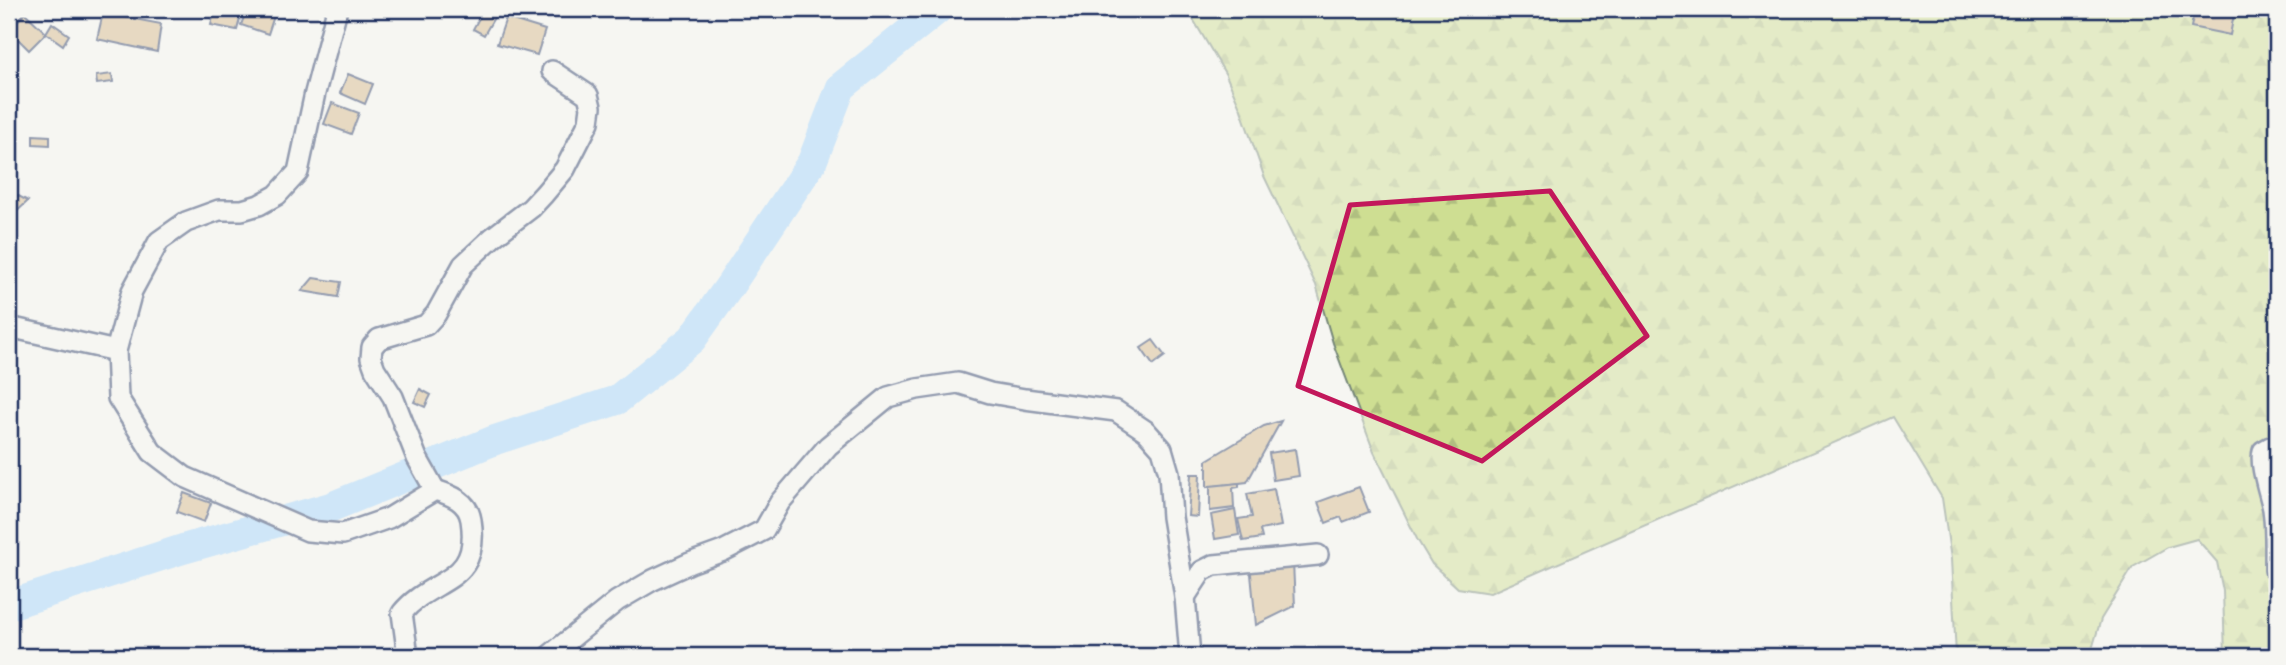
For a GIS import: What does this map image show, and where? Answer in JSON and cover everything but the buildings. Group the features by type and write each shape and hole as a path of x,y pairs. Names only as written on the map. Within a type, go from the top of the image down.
{"street":[{"path":"337,9 298,172 277,195 260,205 242,210 219,210 186,222 159,241 132,291 116,351 118,398 152,452 185,477 307,531 343,534 389,518 435,490"},
{"path":"408,656 402,613 410,603 447,582 464,566 472,550 472,531 470,514 462,503 452,495 435,490 417,458 393,397 374,369 372,347 379,339 426,325 436,314 463,265 493,237 531,208 565,169 589,122 591,107 588,95 552,71"},
{"path":"9,327 116,351"},
{"path":"549,656 617,601 653,580 723,551 764,530 780,502 828,446 888,397 917,388 958,383 990,393 1116,411 1146,431 1162,449 1169,473 1172,517 1185,597 1189,656"},
{"path":"2275,570 2273,509 2261,461 2263,451 2277,447"},
{"path":"1185,597 1202,572 1214,565 1318,555"}],"path":[{"path":"243,656 254,651 262,656"}],"highlighted area":[{"path":"1550,191 1647,336 1482,461 1298,386 1350,205"}],"green space":[{"path":"1187,9 2277,9 2277,656 2225,656 2223,591 2217,562 2197,539 2168,547 2133,567 2101,619 2090,656 1956,656 1951,559 1942,498 1893,417 1490,593 1458,588 1432,564 1374,452 1333,343 1316,285 1264,176 1226,75"}],"waterway":[{"path":"9,605 183,549 331,507 495,440 617,400 692,339 812,162 841,87 938,9"}]}
